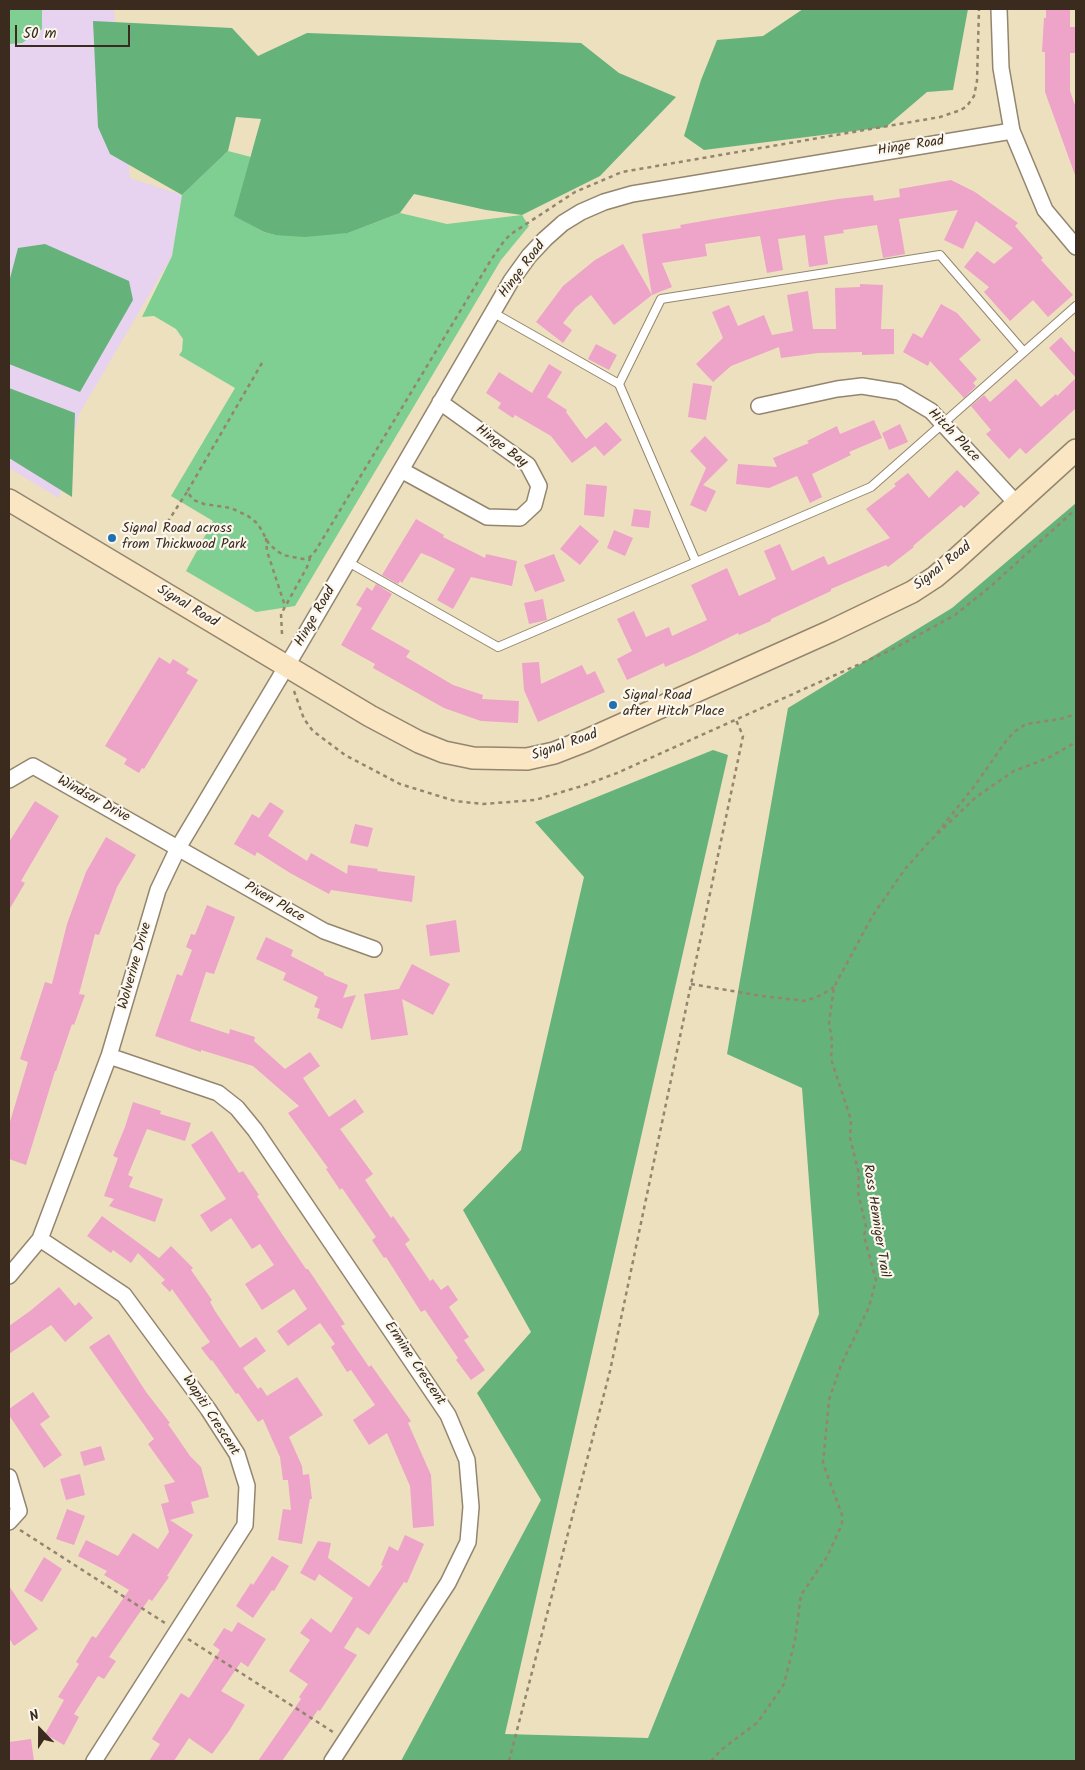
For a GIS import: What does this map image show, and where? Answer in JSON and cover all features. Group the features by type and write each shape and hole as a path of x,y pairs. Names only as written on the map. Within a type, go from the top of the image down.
{"street":[{"path":"999,9 1001,68 1012,131 1045,210 1076,247"},
{"name":"Hinge Road","path":"286,666 511,281 529,256 563,224 581,212 604,202 652,190 1012,131"},
{"name":"Hitch Place","path":"759,406 837,389 862,386 898,392 930,411 1016,504"},
{"name":"Hinge Bay","path":"401,470 487,517 520,518 534,505 539,486 528,465 440,402"},
{"name":"Signal Road","path":"9,500 286,666 419,742 444,752 473,758 499,760 527,759 554,753 585,741 831,631 912,592 935,577 954,561 1076,450"},
{"name":"Wolverine Drive","path":"9,1276 40,1239 109,1056 158,890 178,848 286,666"},
{"name":"Windsor Drive","path":"9,780 33,766 178,848"},
{"name":"Piven Place","path":"178,848 324,931 374,949"},
{"name":"Ermine Crescent","path":"109,1056 218,1093 237,1108 254,1130 448,1415 467,1460 471,1507 468,1542 448,1583 332,1761"},
{"name":"Wapiti Crescent","path":"40,1239 124,1295 213,1417 237,1454 247,1486 245,1525 94,1761"},
{"path":"9,1477 19,1511 9,1522"}],"lane":[{"path":"619,384 661,299 940,255 1024,352"},
{"path":"348,562 498,648 870,487 1076,306"},
{"path":"492,312 619,384 696,562"}],"path":[{"path":"282,634 280,620 285,606 307,568 310,557 491,260 511,234 575,192 622,172 940,117 961,110 967,106 974,96 977,81 979,9"},
{"path":"163,529 188,492 262,363"},
{"path":"188,492 194,500 204,504 230,508 248,516 258,524 269,544 283,555 303,559 310,557"},
{"path":"1072,513 1076,518"},
{"path":"266,538 267,551 285,606"},
{"path":"929,842 1014,732 1026,724 1076,714"},
{"path":"509,1761 610,1371 743,736 736,720"},
{"name":"Ross Henniger Trail","path":"711,1761 721,1750 758,1722 784,1684 795,1640 801,1595 827,1557 842,1524 842,1515 824,1463 829,1400 841,1365 869,1307 876,1280 864,1236 866,1227 858,1192 859,1174 850,1138 851,1120 831,1059 832,1041 829,1023 834,987 873,915 905,869 929,842 976,797 1014,771 1048,758 1076,742"},
{"path":"691,984 806,1001 834,987"}],"shaded area":[{"path":"9,9 114,9 130,178 182,195 172,256 79,414 59,498 9,468"}],"green space":[{"path":"9,9 42,9 42,29 22,43 9,44"},
{"path":"803,9 968,9 953,90 927,92 886,127 704,150 684,136 701,80 717,40 763,36"},
{"path":"93,21 232,28 258,56 307,33 581,43 619,73 676,97 600,176 522,215 486,210 414,194 400,213 348,233 305,237 275,235 264,232 234,216 261,119 236,117 228,151 182,195 110,154 98,127"},
{"path":"228,151 251,157 235,216 264,232 275,235 348,233 400,213 447,224 522,215 529,226 501,260 295,606 256,612 186,571 213,521 171,496 235,388 179,355 182,351 183,339 176,329 154,316 142,317 172,256 182,195"},
{"path":"45,244 129,281 133,300 80,392 9,364 9,282 18,248"},
{"path":"9,388 75,413 72,497 9,458"},
{"path":"1076,503 1076,1761 401,1761 541,1500 477,1393 531,1332 463,1210 521,1150 584,877 535,822 713,750 728,755 505,1734 648,1738 819,1314 802,1088 727,1054 788,708 952,608"}],"building":[{"path":"1046,9 1070,9 1070,27 1076,27 1076,53 1070,53 1070,91 1076,108 1075,175 1045,92 1045,52 1042,52"},
{"path":"951,180 975,192 1018,223 1015,226 1043,258 1041,260 1073,295 1048,317 1033,300 1010,321 984,292 989,287 964,267 977,251 994,264 1013,248 976,221 963,249 944,240 958,210 899,219 905,254 883,258 877,225 843,230 844,233 824,236 828,264 809,267 805,235 778,239 783,270 767,273 760,236 705,244 707,256 662,263 672,287 652,295 642,234 681,228 680,225 838,199 873,195 874,201 900,197 899,189"},
{"path":"623,244 652,295 614,325 591,295 575,308 563,323 572,330 563,343 536,322 563,286 595,260"},
{"path":"860,284 883,285 881,329 894,329 894,354 862,355 862,352 818,353 781,358 779,347 731,366 713,382 696,364 723,338 712,312 729,305 738,326 764,315 772,335 793,331 787,295 808,291 813,329 836,329 835,288 860,287"},
{"path":"941,304 957,313 981,340 959,359 977,379 973,383 976,386 964,398 930,361 928,366 903,352 913,333 922,338"},
{"path":"1061,337 1076,354 1076,378 1049,348"},
{"path":"596,344 617,355 609,370 588,359"},
{"path":"549,364 562,372 547,397 567,410 566,412 586,439 606,422 622,440 604,456 595,446 572,463 551,436 515,415 513,418 498,408 501,403 486,393 499,372 532,393"},
{"path":"1076,378 1076,408 1026,454 1020,448 1009,459 986,434 991,430 971,406 984,395 990,402 1016,379 1041,407 1056,394 1057,396"},
{"path":"693,383 712,386 706,420 688,417"},
{"path":"874,420 882,438 849,452 851,455 812,474 822,497 810,503 797,476 769,488 736,484 738,464 777,467 773,458 809,443 807,441 837,426 840,434"},
{"path":"900,424 908,442 889,450 882,433"},
{"path":"705,436 728,460 703,485 716,491 706,512 690,505 706,468 690,451"},
{"path":"957,470 980,493 964,508 961,505 914,547 888,567 886,565 831,589 831,591 771,619 771,621 739,635 738,633 693,655 665,667 664,663 627,680 617,659 632,651 617,619 634,611 646,637 669,627 672,636 707,620 691,585 727,568 739,596 776,579 764,551 780,544 792,571 824,556 828,565 890,538 866,509 896,486 894,484 908,473 929,498"},
{"path":"586,484 607,486 604,517 584,515"},
{"path":"634,509 651,511 649,528 631,526"},
{"path":"416,519 444,535 443,537 485,558 486,554 517,561 512,586 471,577 453,609 437,600 455,569 431,557 421,553 402,583 400,581 398,584 382,575"},
{"path":"580,525 599,541 580,565 560,549"},
{"path":"614,530 633,538 625,556 607,548"},
{"path":"554,554 565,581 535,592 524,565"},
{"path":"376,584 392,594 371,629 410,651 406,657 453,685 483,695 482,699 519,701 518,723 481,721 444,708 373,668 375,664 341,645 362,608 356,605 367,587 372,591"},
{"path":"543,599 547,620 529,624 524,603"},
{"path":"159,657 170,664 173,659 189,669 186,673 198,680 144,769 142,768 139,773 124,764 127,759 105,746"},
{"path":"539,662 541,684 582,665 587,675 595,671 605,692 538,722 524,690 522,663"},
{"path":"35,801 59,816 21,881 25,883 9,910 9,842"},
{"path":"270,802 284,811 268,836 307,861 311,853 347,874 348,865 415,876 412,902 331,890 329,894 290,873 257,852 255,856 234,844 252,814 259,818"},
{"path":"355,824 373,828 368,847 350,843"},
{"path":"106,837 136,855 117,887 99,935 95,934 79,994 85,995 55,1071 26,1165 9,1159 9,1125 28,1062 20,1059 45,982 52,984 67,924 86,872"},
{"path":"207,905 235,917 214,974 206,972 190,1021 229,1034 230,1029 255,1037 254,1041 285,1069 310,1052 320,1066 303,1078 329,1117 355,1099 364,1112 340,1129 373,1174 365,1180 391,1218 393,1216 410,1240 405,1244 430,1281 433,1279 441,1290 448,1285 458,1300 449,1307 469,1337 464,1340 485,1370 471,1380 456,1360 458,1358 425,1310 421,1312 386,1257 384,1258 372,1240 376,1237 342,1188 340,1190 326,1169 328,1168 288,1113 299,1106 253,1066 201,1050 201,1052 155,1036 177,974 182,976 192,950 186,947 191,934 195,935"},
{"path":"456,920 460,952 430,956 426,925"},
{"path":"266,937 293,950 291,956 324,973 324,975 348,985 343,998 356,995 342,1029 317,1018 320,1009 314,1007 318,997 283,980 286,973 256,959"},
{"path":"412,964 450,984 433,1015 402,999 408,1035 371,1040 364,994 399,989"},
{"path":"133,1102 161,1111 160,1114 191,1123 185,1141 147,1129 128,1175 133,1177 129,1187 163,1199 155,1222 109,1206 114,1199 104,1196 118,1158 113,1156"},
{"path":"212,1131 239,1173 243,1171 282,1234 345,1324 341,1326 369,1367 371,1365 411,1421 408,1423 431,1475 434,1526 413,1528 410,1486 387,1433 369,1445 353,1420 375,1405 351,1370 347,1372 331,1347 335,1344 320,1323 288,1346 277,1331 307,1309 294,1289 262,1310 245,1284 274,1265 260,1244 252,1249 231,1218 211,1232 200,1215 226,1199 191,1145"},
{"path":"102,1216 159,1258 171,1246 193,1268 191,1270 212,1300 210,1302 215,1311 240,1348 256,1337 266,1351 243,1368 258,1389 261,1387 267,1396 297,1377 323,1415 289,1437 302,1466 303,1475 309,1474 312,1499 310,1499 302,1544 278,1540 283,1509 291,1510 288,1480 283,1480 280,1457 263,1419 258,1422 238,1393 236,1394 201,1348 210,1342 172,1289 170,1292 161,1283 165,1280 138,1253 131,1263 113,1250 111,1253 87,1236"},
{"path":"59,1287 75,1306 79,1302 93,1318 65,1342 51,1325 9,1354 9,1326"},
{"path":"109,1334 146,1392 170,1423 168,1424 190,1456 201,1467 209,1497 191,1502 194,1513 170,1520 193,1535 167,1576 169,1577 152,1601 149,1599 109,1657 116,1661 104,1679 98,1676 74,1714 79,1717 64,1745 45,1734 64,1700 58,1697 79,1664 76,1662 92,1636 96,1638 129,1590 104,1575 107,1571 78,1556 86,1540 118,1556 133,1533 158,1549 169,1532 161,1504 169,1502 164,1485 175,1482 148,1444 154,1439 89,1347"},
{"path":"33,1392 50,1417 40,1424 62,1455 44,1468 9,1415 9,1409"},
{"path":"101,1446 105,1460 84,1466 80,1452"},
{"path":"80,1474 85,1495 66,1500 60,1479"},
{"path":"67,1509 85,1516 74,1545 56,1539"},
{"path":"405,1535 424,1544 407,1583 404,1582 369,1635 357,1627 344,1648 357,1655 320,1711 318,1710 282,1761 258,1761 301,1699 299,1697 308,1684 289,1671 310,1640 300,1633 311,1618 331,1633 353,1598 319,1574 315,1581 300,1573 318,1541 331,1543 328,1558 369,1587 383,1566 381,1565 389,1546 398,1551"},
{"path":"272,1556 289,1566 274,1591 272,1590 253,1618 236,1606 251,1583 253,1585"},
{"path":"44,1557 62,1569 42,1602 24,1591"},
{"path":"9,1586 38,1629 14,1646 9,1638"},
{"path":"238,1622 266,1639 248,1667 241,1662 221,1691 245,1705 229,1731 212,1754 189,1738 174,1761 149,1761 160,1744 152,1739 181,1693 189,1698 220,1650 213,1645 224,1628 232,1632"},
{"path":"31,1739 34,1761 9,1761 9,1742"}],"place":[{"name":"Signal Road across from Thickwood Park","path":"112,538"},
{"name":"Signal Road after Hitch Place","path":"613,705"}]}
